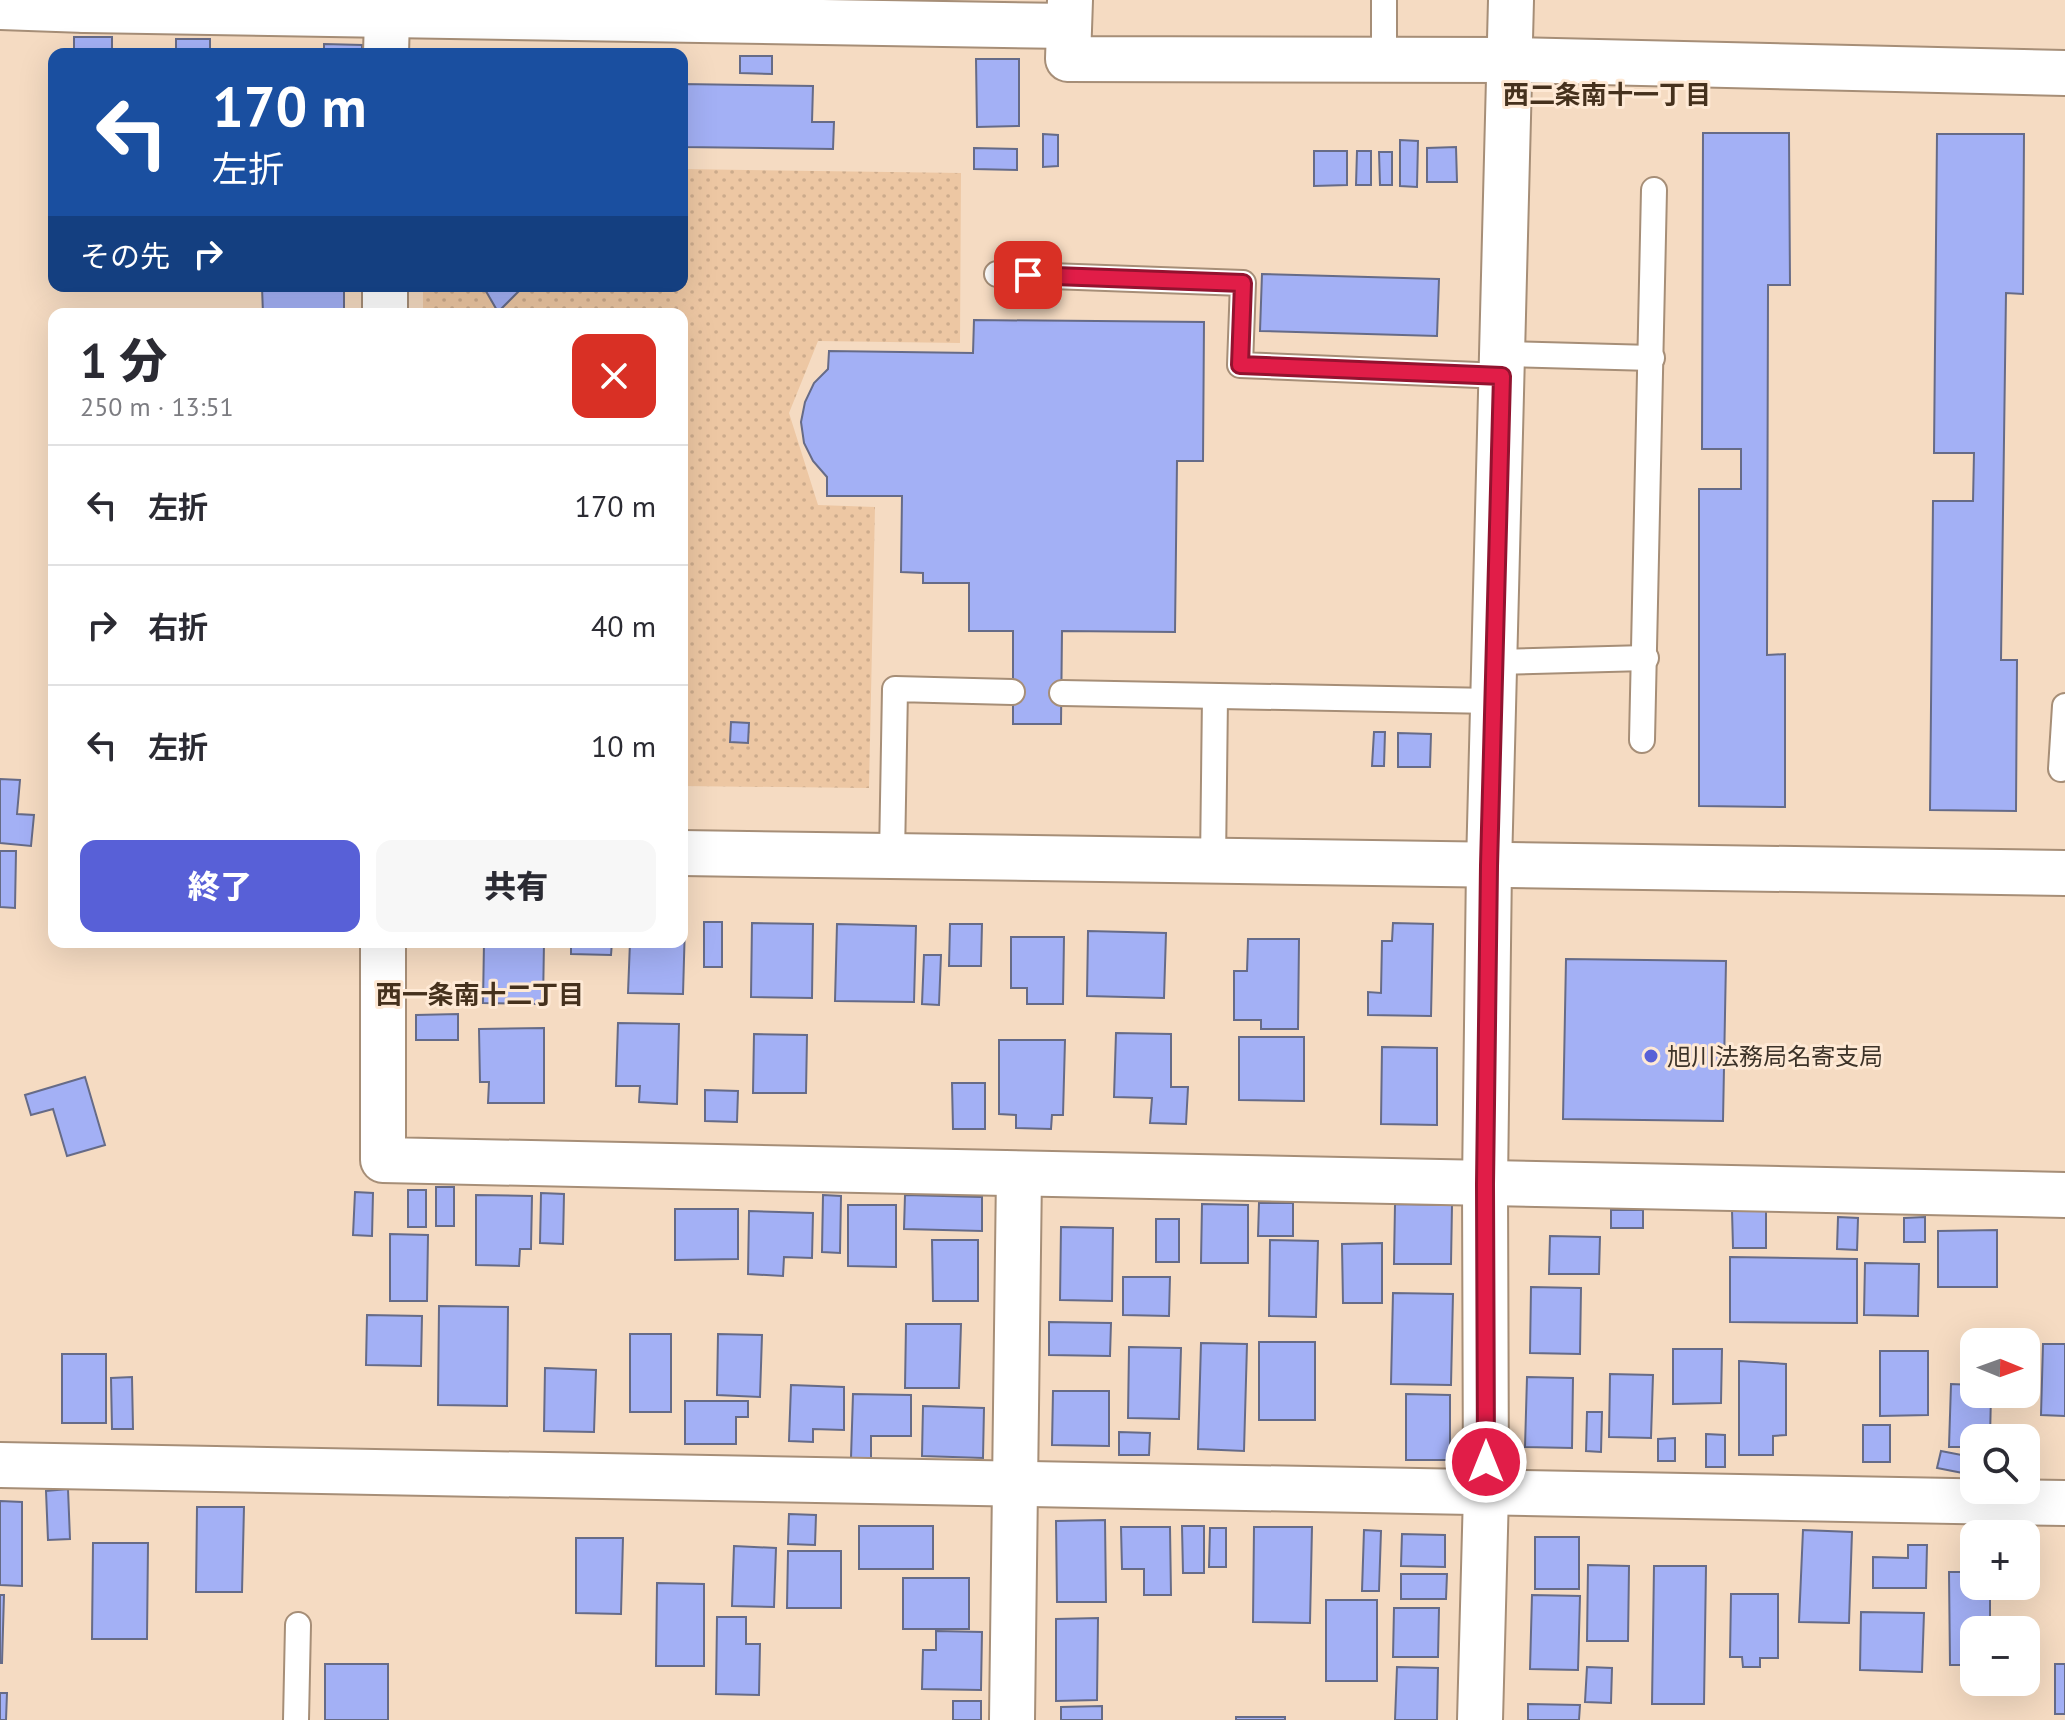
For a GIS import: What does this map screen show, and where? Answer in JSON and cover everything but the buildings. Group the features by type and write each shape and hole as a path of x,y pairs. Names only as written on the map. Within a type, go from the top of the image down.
{"street":[{"path":"1480,1720 1486,1493 1485,1184 1489,866 1511,0"},
{"path":"0,7 85,5 386,35 1069,13 1068,59 1509,60 2065,73"},
{"path":"688,853 2065,873"},
{"path":"383,948 383,1160 2065,1195"},
{"path":"1012,1720 1019,1174"},
{"path":"0,1465 2065,1503"}],"lane":[{"path":"1384,0 1384,60"},
{"path":"1642,740 1654,190"},
{"path":"997,274 1243,283 1240,365 1503,365 1652,358"},
{"path":"1062,693 1215,697 1494,682 1646,658"},
{"path":"892,856 895,689 1012,692"},
{"path":"1213,862 1215,697"},
{"path":"2061,769 2065,706"},
{"path":"296,1720 298,1625"}],"shaded area":[{"path":"688,169 961,173 960,343 818,341 789,413 818,505 875,507 869,788 688,786 688,308 423,308 423,292 688,292"}],"place":[{"name":"旭川法務局名寄支局","path":"1651,1056"}],"district":[{"name":"西二条南十一丁目","path":"1607,94"},
{"name":"西一条南十二丁目","path":"480,994"}],"route":[{"path":"1028,275 1243,283 1240,365 1502,376 1489,866 1486,1462"}]}
